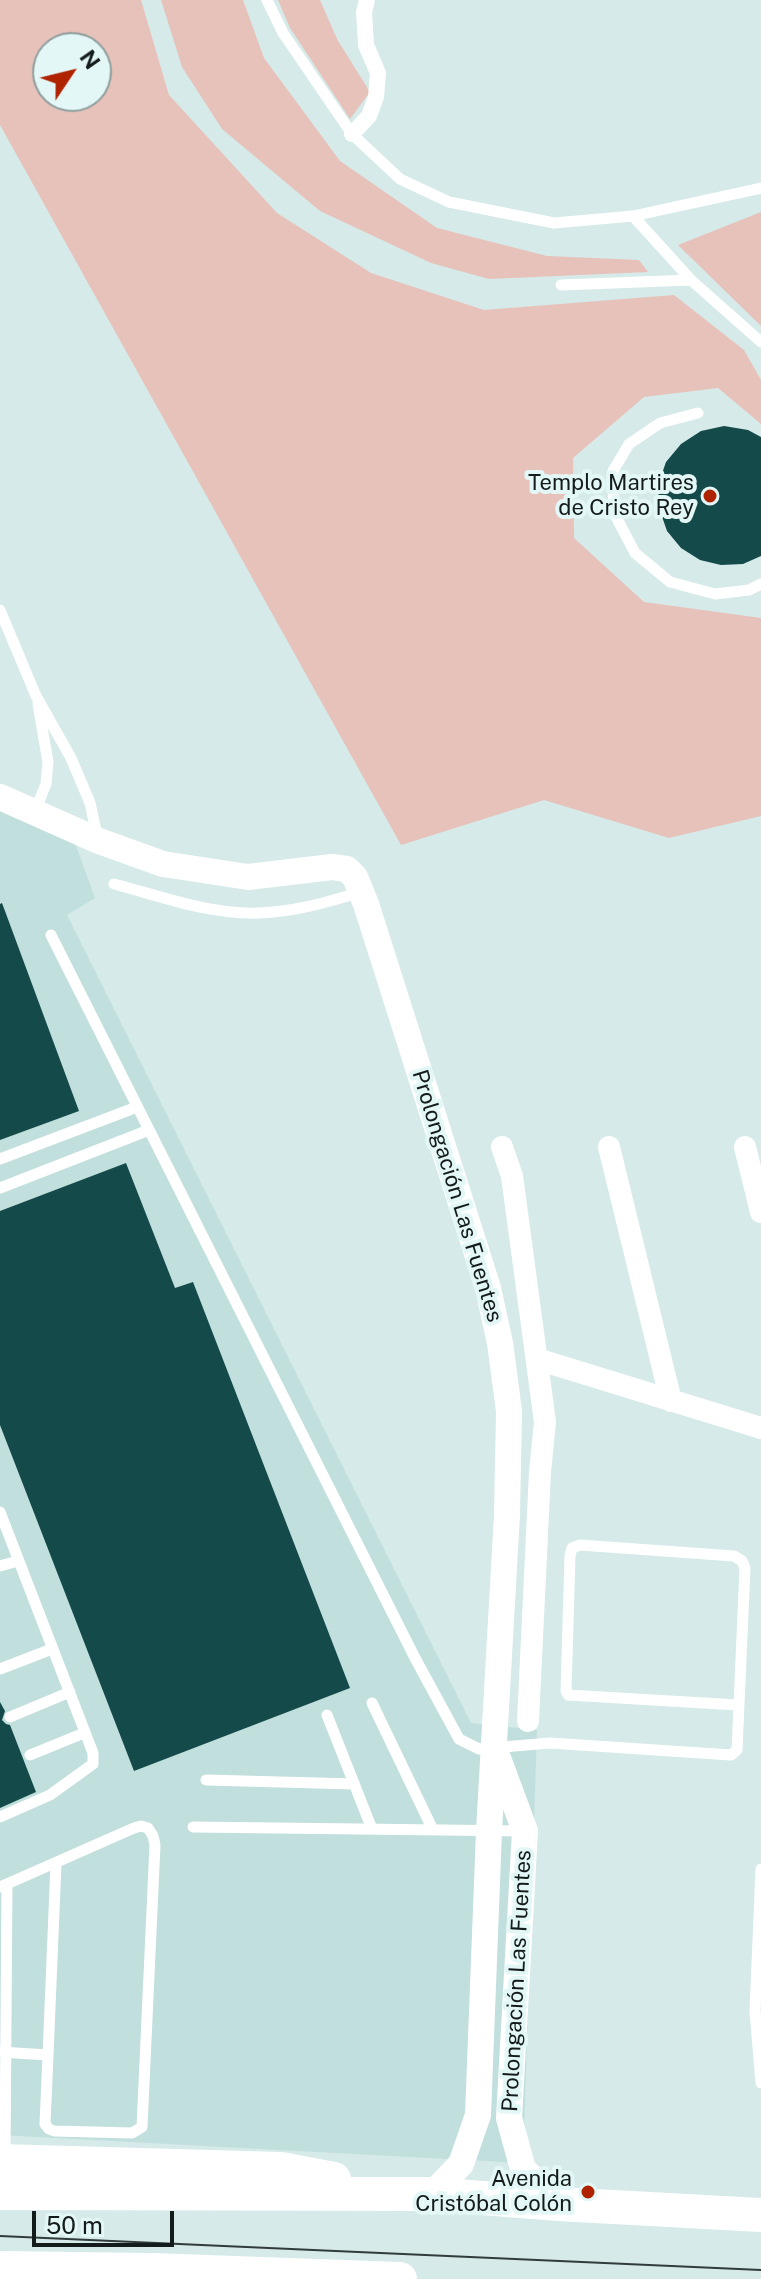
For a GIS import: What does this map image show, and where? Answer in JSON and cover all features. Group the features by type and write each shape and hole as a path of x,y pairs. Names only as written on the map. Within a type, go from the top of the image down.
{"main road":[{"path":"2,2171 281,2169 423,2194 761,2215"},
{"path":"0,2268 164,2275 400,2279"}],"street":[{"path":"352,134 369,116 376,97 378,73 366,45 364,12 367,0"},
{"name":"Prolongación Las Fuentes","path":"0,797 99,841 163,864 248,877 332,867 347,869 355,877 488,1288 500,1343 509,1411 507,1515 489,1831 478,2115 461,2164 423,2194"},
{"path":"502,1147 512,1176 545,1422 528,1721"},
{"path":"609,1147 671,1401"},
{"path":"745,1147 761,1212"},
{"path":"537,1359 761,1428"},
{"name":"Prolongación Las Fuentes","path":"494,1747 525,1831 509,2118 523,2169 558,2204"}],"lane":[{"path":"267,0 283,33 352,134 400,179 449,202 554,223 633,216 761,188"},
{"path":"633,216 691,280 761,342"},
{"path":"561,285 691,280"},
{"path":"698,413 660,423 629,444 613,471 614,513 635,553 670,582 715,594 749,590 761,584"},
{"path":"0,610 36,696 81,780 99,841"},
{"path":"0,642 18,655"},
{"path":"35,811 46,784 48,762 36,696"},
{"path":"114,884 187,903 257,914 294,910 361,892"},
{"path":"51,935 415,1658 459,1739 479,1749 550,1743 735,1753 738,1747 745,1568 742,1561 734,1556 580,1545 572,1548 570,1556 568,1695 738,1705"},
{"path":"0,1159 137,1107"},
{"path":"0,1188 149,1130"},
{"path":"0,1512 93,1753 93,1764 87,1770 50,1795 0,1817"},
{"path":"0,1566 18,1561"},
{"path":"0,1669 52,1649"},
{"path":"10,1717 70,1692"},
{"path":"372,1703 433,1830"},
{"path":"327,1715 372,1829"},
{"path":"30,1755 84,1733"},
{"path":"206,1780 354,1784"},
{"path":"2,2171 4,1886 141,1826 148,1828 155,1845 143,2123 139,2131 132,2133 49,2129 45,2124 56,1864"},
{"path":"193,1827 525,1831"},
{"path":"761,1869 755,2011 761,2083"},
{"path":"4,2052 48,2055"}],"shaded area":[{"path":"0,0 141,0 169,95 277,213 371,273 484,310 674,295 744,350 761,380 761,424 718,388 644,397 573,458 574,538 644,602 761,618 761,816 669,838 544,800 401,845 0,125"},
{"path":"161,0 243,0 264,58 340,161 437,228 547,256 639,260 648,272 489,279 431,263 320,211 222,129 182,67"},
{"path":"278,0 320,0 337,39 370,92 350,119 290,28"},
{"path":"761,212 761,326 678,245"},
{"path":"0,806 74,840 95,898 67,915 471,1723 537,1730 523,2163 0,2135"}],"building":[{"name":"Templo Martires de Cristo Rey","path":"724,426 748,430 761,437 761,556 743,564 721,565 700,560 681,548 667,531 659,508 658,485 666,462 681,444 701,431"},
{"path":"0,904 79,1111 0,1140"},
{"path":"126,1163 175,1288 193,1282 350,1688 134,1771 0,1425 0,1211"},
{"path":"0,1702 5,1711 2,1720 10,1725 36,1792 0,1808"}],"tram line":[{"path":"0,2236 761,2270"}],"place":[{"name":"Templo Martires de Cristo Rey","path":"710,496"},
{"name":"Avenida Cristóbal Colón","path":"588,2192"}]}
